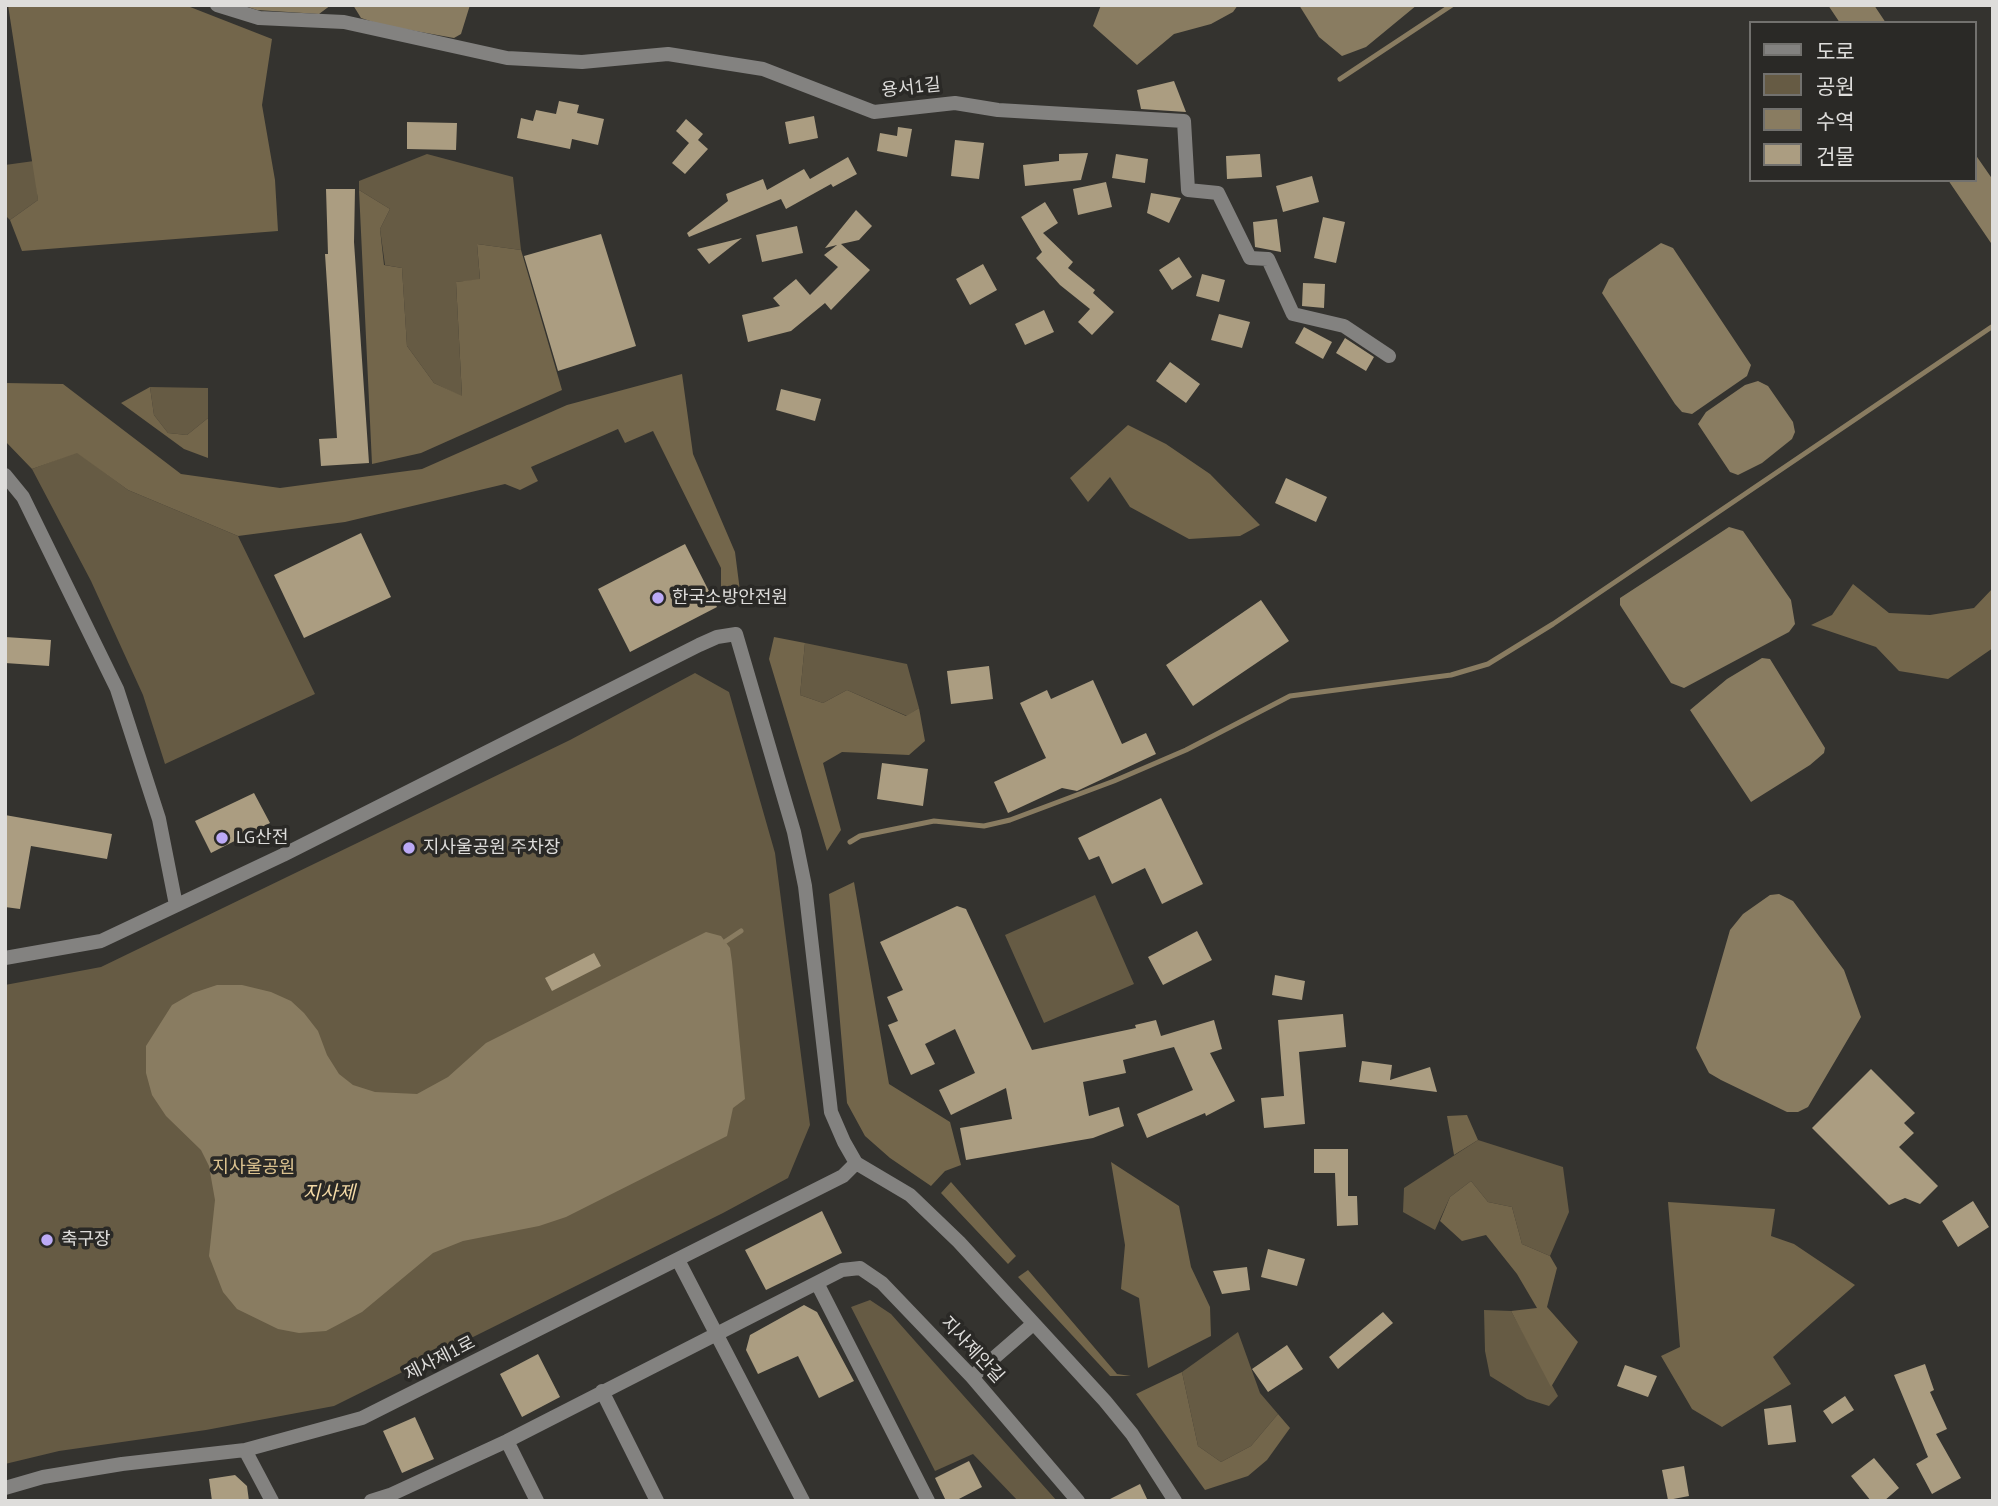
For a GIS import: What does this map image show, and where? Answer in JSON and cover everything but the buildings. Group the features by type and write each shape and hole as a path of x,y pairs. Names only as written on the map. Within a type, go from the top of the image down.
{"street":[{"name":"용서1길","path":"217,5 259,18 344,22 507,58 582,62 668,54 764,69 874,112 955,103 1011,111 1184,121 1188,190 1218,192 1250,258 1268,259 1293,314 1344,327 1390,356"},
{"path":"5,475 23,497 117,689 159,819 176,905"},
{"path":"5,958 101,941 283,855 699,645 717,637 736,634 799,859 831,1112 856,1163 910,1195 959,1242 1119,1418 1175,1501"},
{"name":"제사제1로","path":"5,1488 43,1477 109,1466 245,1450 321,1431 393,1404 843,1176 856,1163"},
{"path":"678,1260 803,1501"},
{"name":"지사제안길","path":"371,1501 391,1498 842,1270 860,1268 882,1283 972,1377 1078,1501"},
{"path":"817,1283 928,1501"},
{"path":"972,1377 1033,1324"},
{"path":"602,1391 657,1501"},
{"path":"507,1441 537,1501"},
{"path":"245,1450 272,1501"}],"green space":[{"path":"427,154 513,177 521,250 477,244 480,280 456,282 462,397 434,383 407,346 402,268 385,265 380,229 390,209 359,190 359,181"},
{"path":"34,161 38,200 10,220 5,215 5,165"},
{"path":"150,387 208,388 208,418 187,435 168,433 154,415"},
{"path":"77,452 128,490 238,536 315,694 165,764 143,695 91,581 32,469"},
{"path":"805,643 907,664 919,708 907,716 847,690 823,703 800,695"},
{"name":"지사울공원","path":"695,673 729,692 775,853 810,1125 788,1178 723,1213 334,1406 206,1430 59,1451 5,1464 5,985 101,967 570,740"},
{"path":"1095,895 1134,984 1044,1023 1005,935"},
{"path":"1478,1140 1563,1167 1569,1212 1550,1256 1522,1244 1512,1207 1488,1202 1471,1181 1450,1197 1435,1230 1403,1212 1404,1188"},
{"path":"870,1300 891,1314 1057,1501 1018,1501 973,1454 935,1471 851,1307"},
{"path":"1484,1310 1511,1311 1558,1396 1549,1406 1527,1399 1490,1376 1485,1351"},
{"path":"1238,1332 1260,1393 1278,1414 1251,1446 1221,1462 1198,1446 1182,1372"}],"shaded area":[{"path":"8,5 185,5 272,39 262,105 275,180 278,231 22,251 10,220 38,200"},
{"path":"359,190 390,209 380,229 384,265 402,268 407,346 434,383 462,396 456,282 480,279 477,244 521,250 562,390 421,453 372,464"},
{"path":"682,374 693,454 735,552 741,599 721,597 721,568 653,431 625,443 618,429 531,467 538,481 520,490 505,484 345,522 238,536 128,490 77,453 32,469 5,441 5,383 63,384 181,474 280,488 422,469 567,405"},
{"path":"150,387 154,415 168,433 187,435 208,418 208,458 184,449 121,403"},
{"path":"1128,425 1166,444 1210,474 1260,525 1240,536 1189,539 1130,507 1110,477 1088,502 1070,478"},
{"path":"1853,584 1889,613 1930,615 1974,608 1993,588 1993,648 1948,679 1899,671 1876,647 1811,625 1832,615"},
{"path":"774,637 805,643 800,695 823,703 847,690 906,716 919,708 925,741 909,755 842,752 823,763 841,830 827,851 769,659"},
{"path":"854,882 889,1084 950,1122 961,1165 945,1171 931,1186 890,1158 865,1136 847,1103 829,894"},
{"path":"1467,1115 1478,1140 1454,1155 1447,1116"},
{"path":"1111,1162 1179,1206 1191,1267 1210,1307 1211,1336 1148,1368 1139,1298 1121,1289 1125,1245"},
{"path":"1471,1181 1488,1202 1512,1207 1522,1244 1550,1256 1557,1268 1547,1307 1578,1342 1551,1387 1511,1311 1537,1308 1517,1274 1486,1235 1462,1241 1440,1221 1450,1197"},
{"path":"951,1182 1016,1256 1008,1264 941,1193"},
{"path":"1668,1202 1775,1209 1771,1236 1794,1244 1855,1285 1773,1357 1791,1384 1722,1427 1692,1409 1661,1356 1680,1347"},
{"path":"1028,1270 1117,1374 1131,1376 1110,1376 1018,1277"},
{"path":"1182,1372 1198,1446 1221,1462 1251,1446 1278,1414 1290,1428 1267,1460 1248,1476 1205,1490 1136,1394"}],"water":[{"path":"242,5 331,5 319,14 257,10"},
{"path":"353,5 470,5 461,34 454,38 382,25 361,18"},
{"path":"1101,5 1238,5 1233,12 1211,24 1174,34 1137,65 1093,26"},
{"path":"1299,5 1417,5 1366,47 1342,56 1319,37"},
{"path":"1828,5 1874,5 1885,21 1839,21"},
{"path":"1977,157 1993,180 1993,246 1949,182 1977,182"},
{"path":"1661,243 1673,248 1751,365 1747,376 1692,414 1682,412 1675,404 1602,293 1609,279"},
{"path":"1758,381 1768,386 1793,422 1795,432 1792,439 1762,463 1738,475 1730,472 1698,424 1706,412 1745,385"},
{"path":"1729,527 1743,531 1791,600 1795,624 1789,632 1684,688 1671,683 1620,605 1620,598"},
{"path":"1762,658 1770,659 1825,748 1824,753 1810,765 1751,802 1690,710 1727,679"},
{"path":"1779,894 1793,901 1844,970 1861,1017 1808,1107 1798,1112 1787,1112 1709,1073 1696,1048 1730,930 1743,914 1770,895"},
{"name":"지사제","path":"706,932 721,936 730,948 732,962 745,1099 733,1108 727,1136 566,1217 539,1226 463,1241 433,1253 362,1312 326,1331 299,1333 278,1329 237,1309 223,1292 209,1256 215,1200 209,1166 201,1150 166,1116 152,1095 146,1073 146,1046 172,1005 193,993 217,985 242,985 271,992 291,1001 304,1013 318,1031 327,1055 339,1074 353,1085 375,1092 417,1094 448,1077 486,1043"}],"waterway":[{"path":"1340,79 1452,5"},
{"path":"850,842 860,836 934,821 984,826 1010,820 1114,781 1186,750 1290,696 1451,675 1488,664 1553,624 1993,326"},
{"path":"726,941 741,931"}],"place":[{"name":"한국소방안전원","path":"658,598"},
{"name":"LG산전","path":"222,838"},
{"name":"지사울공원 주차장","path":"409,848"},
{"name":"축구장","path":"47,1240"}]}
